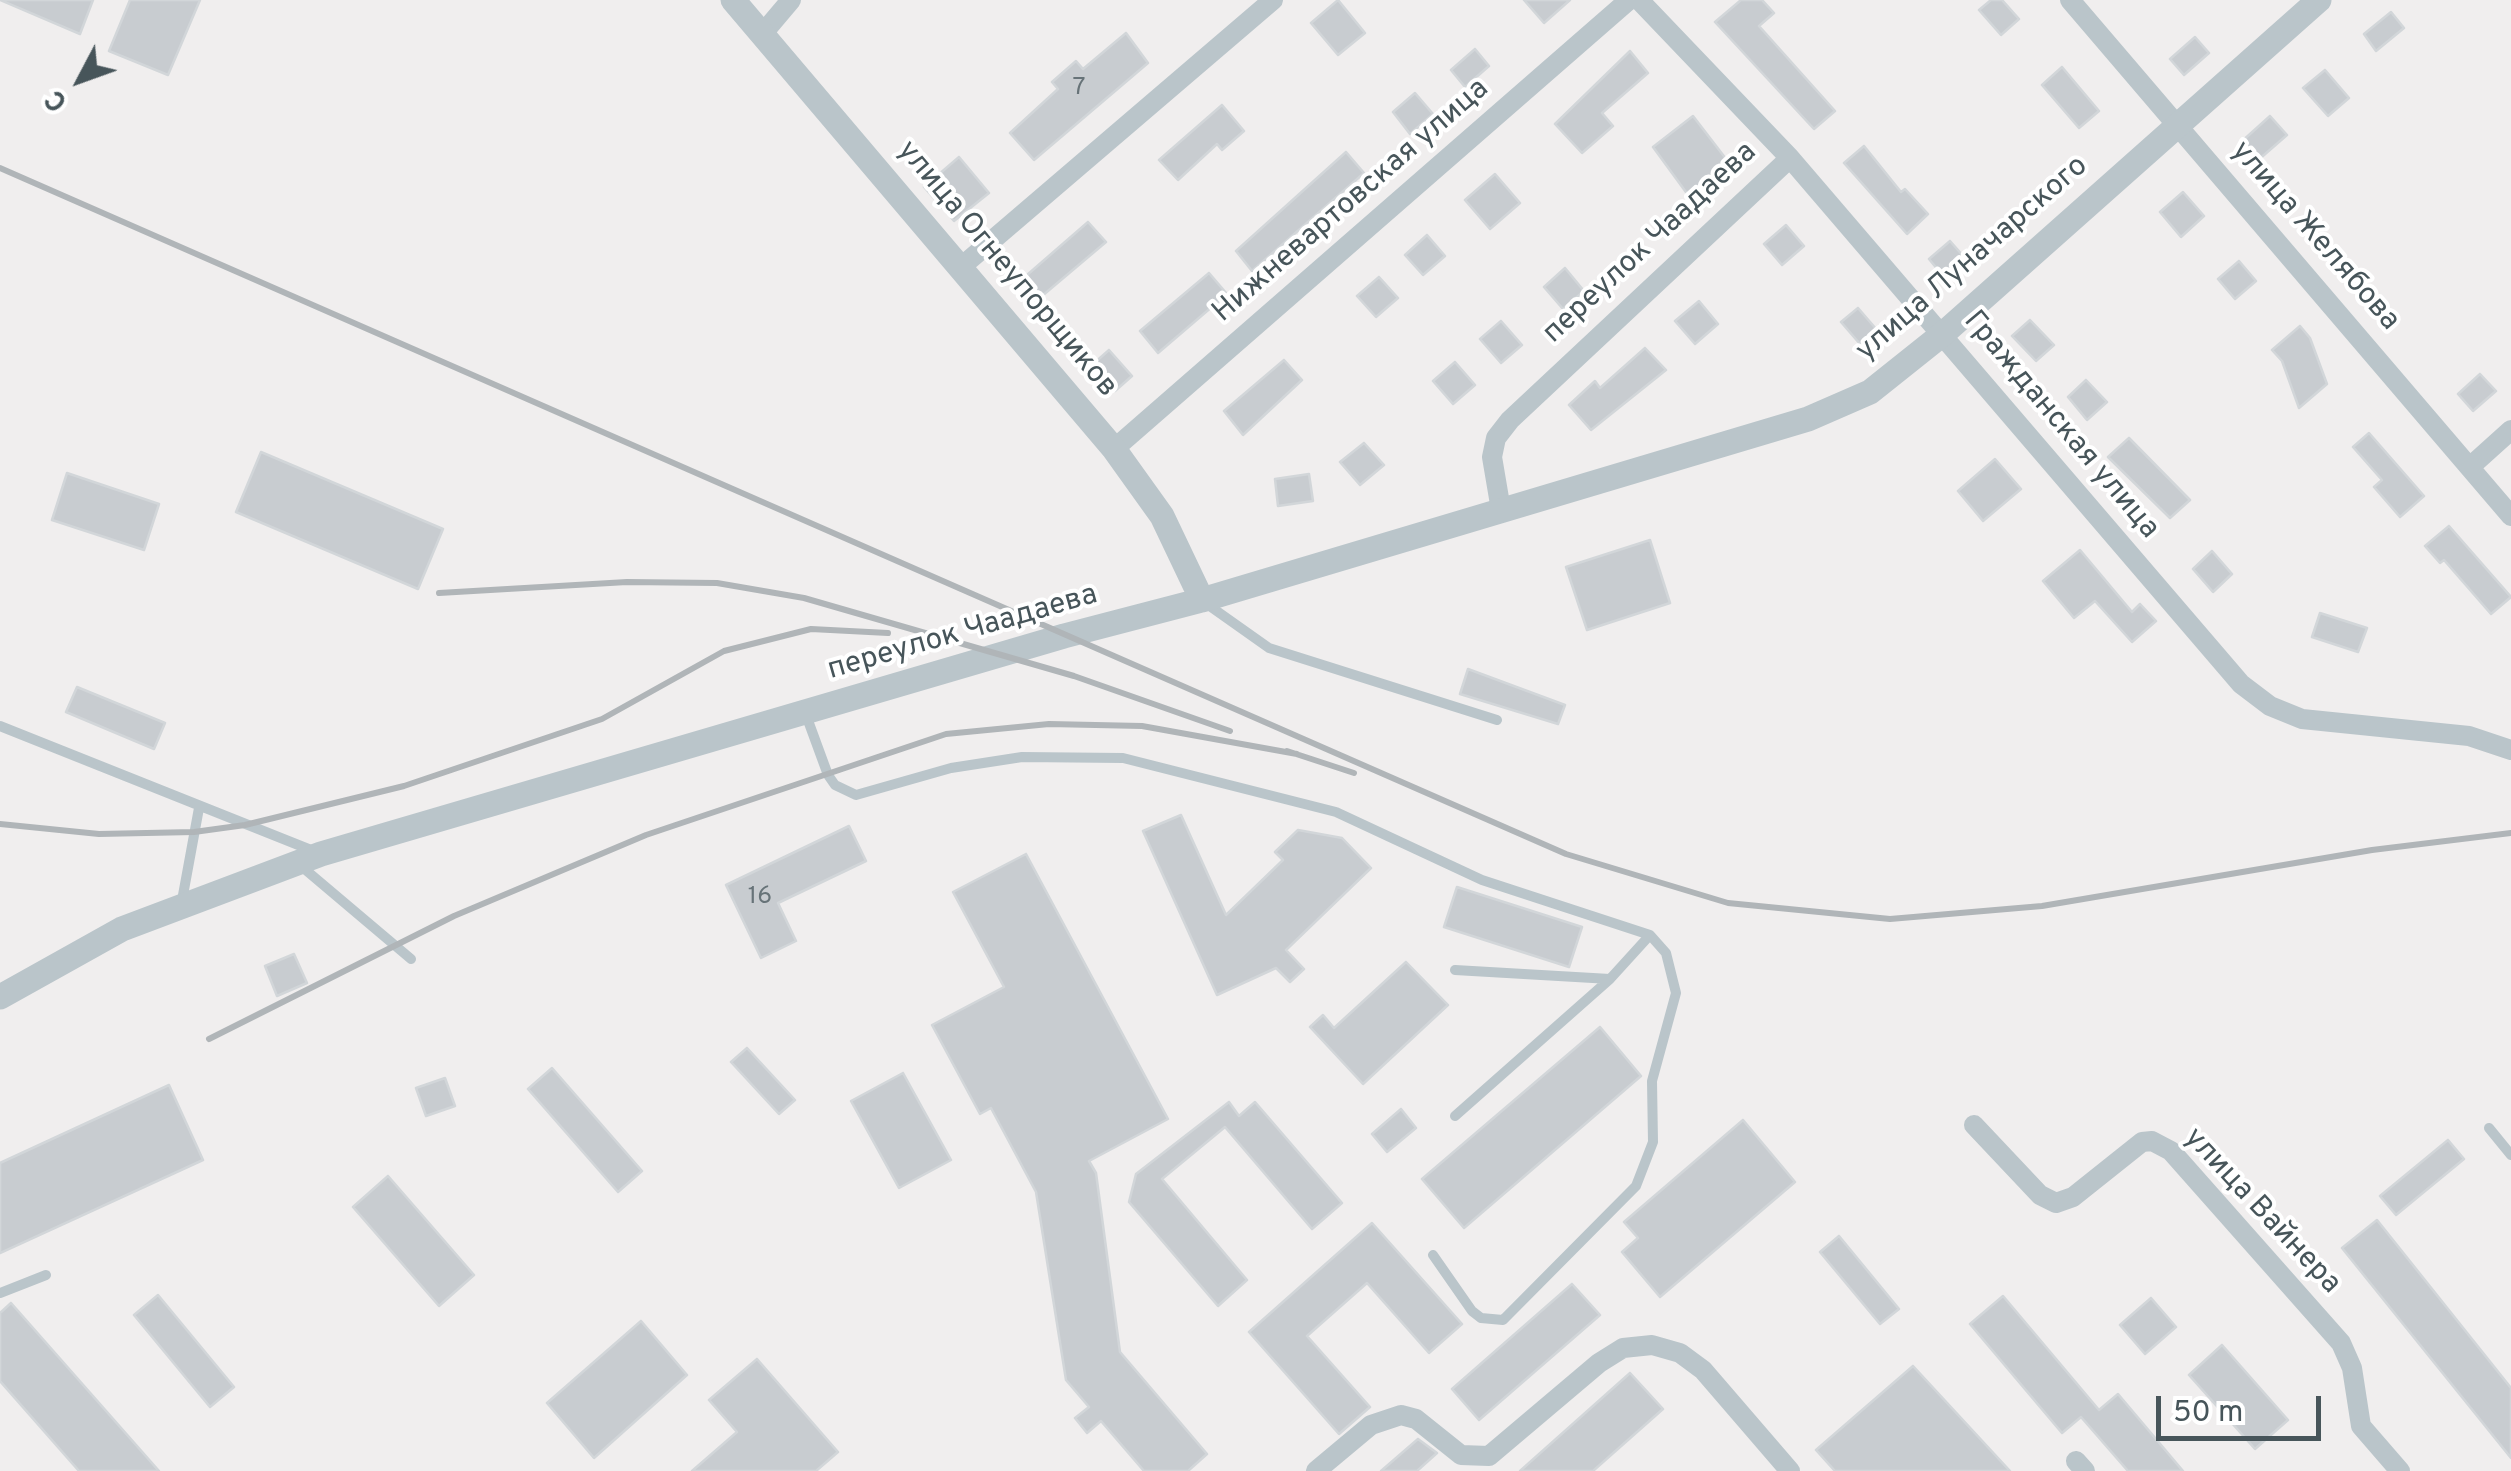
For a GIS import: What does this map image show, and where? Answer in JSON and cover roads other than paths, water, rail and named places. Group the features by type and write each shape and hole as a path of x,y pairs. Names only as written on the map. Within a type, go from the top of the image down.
{"street":[{"name":"улица Огнеупорщиков","path":"733,0 1114,449 1162,516 1202,600"},
{"path":"764,32 791,0"},
{"path":"961,267 1273,0"},
{"name":"Нижневартовская улица","path":"1114,449 1628,0"},
{"name":"Гражданская улица","path":"1639,0 1790,158 2241,684 2270,706 2302,719 2469,736 2511,750"},
{"name":"улица Желябова","path":"2070,0 2511,516"},
{"name":"улица Луначарского","path":"1501,510 1808,419 1870,392 1944,334 2320,0"},
{"name":"переулок Чаадаева","path":"0,997 122,929 309,858 1501,510 1492,457 1496,438 1790,158"},
{"path":"2471,466 2511,430"},
{"name":"улица Вайнера","path":"1974,1125 2040,1195 2056,1202 2073,1198 2142,1142 2152,1142 2170,1151 2341,1344 2352,1368 2361,1426 2400,1471"},
{"path":"1316,1471 1372,1424 1400,1415 1416,1418 1461,1455 1489,1456 1599,1362 1624,1348 1652,1345 1680,1353 1703,1370 1790,1471"}],"lane":[{"path":"1202,600 1268,648 1497,720"},
{"path":"806,715 834,785 856,795 951,768 1022,757 1123,758 1336,812 1482,880 1650,936 1666,952 1676,993 1652,1081 1651,1153 1636,1186 1502,1320 1481,1318 1472,1311 1433,1255"},
{"path":"0,726 309,858 411,959"},
{"path":"181,906 199,808"},
{"path":"1454,1116 1610,979 1650,936"},
{"path":"1456,970 1610,979"},
{"path":"2488,1128 2511,1156"},
{"path":"0,1293 46,1275"}],"railway":[{"path":"0,168 1566,854 1728,903 1890,919 2042,906 2372,850 2511,833"},
{"path":"439,593 627,582 717,583 804,598 1074,676 1230,731"},
{"path":"0,824 99,834 194,832 245,825 404,786 602,719 724,651 811,629 888,633"},
{"path":"209,1039 454,916 646,835 946,734 1049,724 1142,726 1297,754"},
{"path":"1287,751 1354,773"}]}
